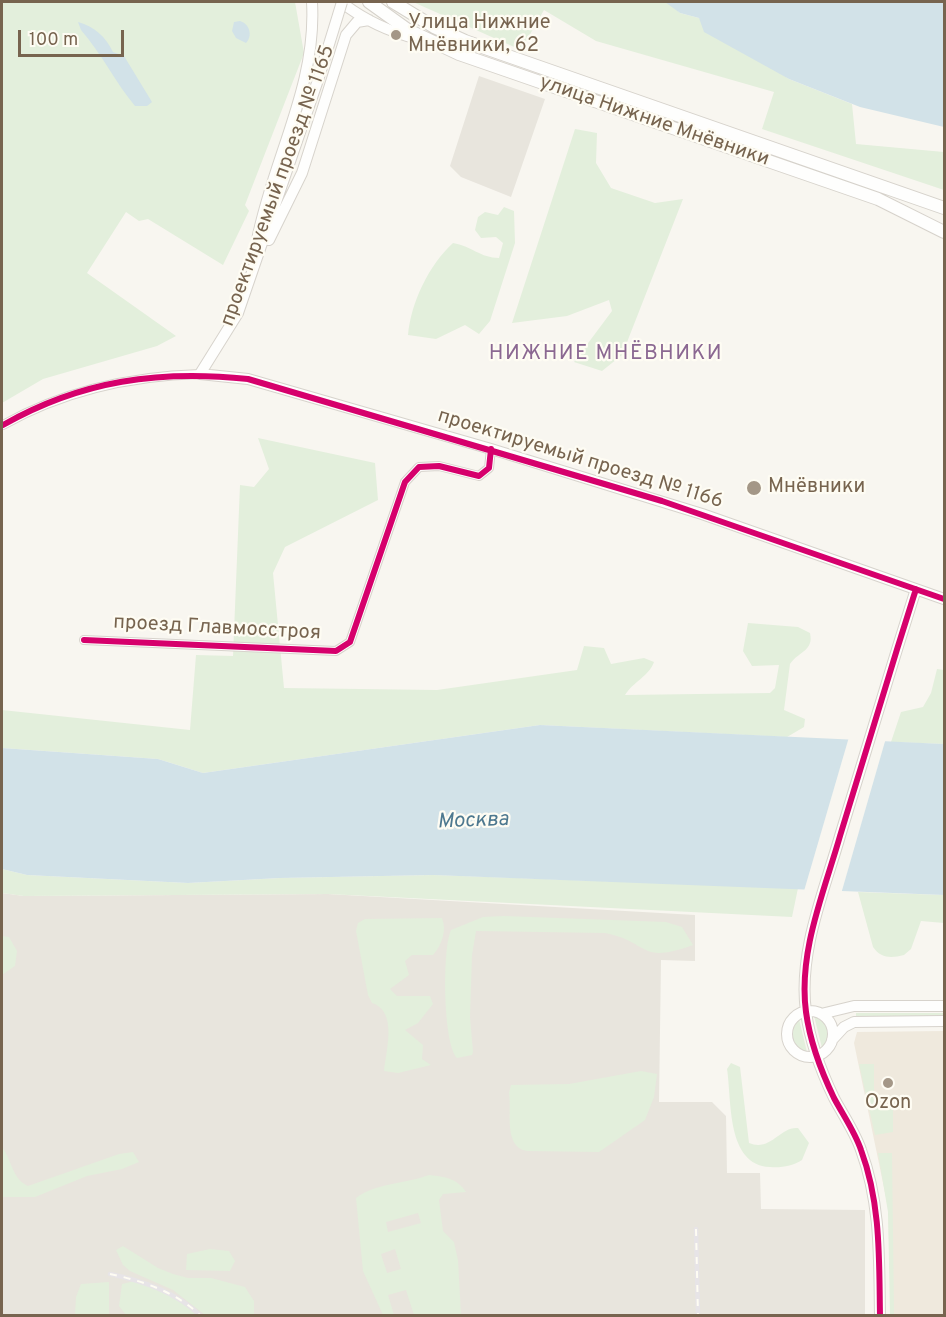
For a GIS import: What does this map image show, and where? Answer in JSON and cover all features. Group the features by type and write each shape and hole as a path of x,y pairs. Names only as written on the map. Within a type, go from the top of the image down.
{"main road":[{"name":"улица Нижние Мнёвники","path":"369,2 400,25 459,54 892,205 945,232"},
{"name":"улица Нижние Мнёвники","path":"393,2 434,27 465,41 944,208"},
{"path":"892,205 945,224"}],"street":[{"path":"251,275 265,201 300,100 311,57 312,2"},
{"path":"342,2 392,32 429,41"},
{"name":"проектируемый проезд № 1165","path":"200,374 238,313 318,80 342,2"},
{"path":"251,275 302,173 346,35 357,22 369,20"},
{"path":"689,133 693,120"},
{"path":"3,425 35,407 127,379 200,374"},
{"name":"проектируемый проезд № 1166","path":"200,374 248,378 491,449 692,511 945,599"},
{"name":"проезд Главмосстроя","path":"84,640 336,651 350,642 405,482 419,466 439,466 479,476 489,468 491,449"},
{"path":"880,1316 877,1218 872,1187 861,1148 816,1056 806,1011 805,964 880,700 916,589"},
{"path":"945,1006 854,1006 821,1014 806,1011 792,1020 788,1040 795,1051 802,1055 816,1056 828,1048 844,1027 854,1022 945,1021"},
{"path":"821,1014 831,1025 832,1040"}],"shaded area":[{"path":"479,76 545,99 511,197 461,177 450,166"},
{"path":"2,893 24,896 328,894 695,915 695,961 661,960 659,1102 712,1102 726,1116 727,1173 760,1173 761,1209 865,1210 865,1315 2,1316"},
{"path":"944,1031 944,1315 891,1315 888,1207 854,1043 857,1032"}],"green space":[{"path":"2,2 295,2 304,53 245,205 249,211 223,265 148,219 139,221 126,212 87,273 176,336 157,346 43,379 2,403"},
{"path":"413,2 668,2 680,13 699,18 789,79 852,104 856,144 944,152 944,190 762,129 774,92 596,41 544,10 521,50"},
{"path":"575,129 597,133 596,163 611,188 655,203 683,199 622,355 602,371 574,362 612,311 609,300 567,316 512,323"},
{"path":"504,207 514,211 515,243 490,321 479,334 465,325 436,339 408,335 417,297 436,262 453,243 487,256 499,258 503,243 496,237 481,238 475,230 478,217 485,212 498,215"},
{"path":"258,438 375,463 378,500 285,547 273,573 284,688 437,690 577,670 584,646 604,648 611,664 644,658 654,662 625,695 770,693 775,688 779,665 752,666 743,651 748,623 798,627 810,633 810,644 790,664 784,710 805,719 804,727 787,737 540,725 203,773 158,759 2,748 2,710 190,730 196,655 233,656 240,485 254,487 269,469"},
{"path":"937,669 944,670 944,744 891,742 901,712 923,707 931,693"},
{"path":"2,869 27,875 188,883 280,878 433,875 798,888 792,917 328,894 24,896 2,893"},
{"path":"858,892 944,895 944,923 921,921 911,949 904,955 883,956 873,947"},
{"path":"483,917 666,922 682,927 693,945 663,953 646,950 630,941 605,933 476,931 472,955 470,1017 473,1052 472,1055 457,1058 449,1035 445,996 446,956 451,930"},
{"path":"442,918 444,932 436,951 433,955 412,955 405,961 409,975 390,989 397,996 430,996 433,1004 418,1023 405,1030 423,1045 422,1059 431,1065 398,1073 384,1071 388,1023 380,1007 372,1003 368,995 356,931 358,923 365,919"},
{"path":"2,936 9,937 17,951 15,966 2,975"},
{"path":"856,1013 944,1013 944,1017 856,1018"},
{"path":"814,1016 823,1021 828,1029 828,1039 822,1048"},
{"path":"799,1019 807,1052 797,1047 792,1034"},
{"path":"731,1063 740,1067 749,1143 763,1144 792,1128 798,1128 809,1143 802,1160 787,1166 770,1167 756,1164 745,1155 738,1144 731,1114 727,1069"},
{"path":"859,1064 874,1064 874,1093 879,1096 879,1108 888,1108 888,1096 893,1096 893,1132 875,1135"},
{"path":"641,1071 657,1074 654,1097 645,1120 599,1152 527,1151 514,1143 510,1128 509,1093 511,1085 569,1084"},
{"path":"2,1147 15,1174 28,1186 119,1154 133,1152 139,1162 122,1169 87,1176 35,1197 2,1197"},
{"path":"878,1153 892,1153 894,1315 890,1315 888,1212"},
{"path":"429,1175 450,1179 466,1192 443,1194 439,1200 443,1231 454,1242 458,1260 461,1315 414,1315 406,1290 388,1295 394,1315 383,1315 363,1271 356,1198 372,1189","holes":["418,1213 421,1223 388,1232 386,1222","395,1249 401,1269 387,1273 381,1254"]},
{"path":"123,1246 158,1268 173,1274 188,1278 211,1278 245,1287 254,1301 254,1315 205,1315 173,1290 130,1271 123,1265 116,1250"},
{"path":"210,1249 229,1251 235,1261 230,1271 186,1270 187,1254"},
{"path":"139,1280 165,1290 197,1315 126,1315 119,1306 122,1284"},
{"path":"109,1282 109,1315 75,1315 76,1297 81,1284"}],"water":[{"path":"665,2 944,2 944,127 860,107 789,79 704,32 699,18 680,13"},
{"path":"240,21 249,30 246,43 236,38 232,31 234,22"},
{"path":"78,22 94,29 107,41 113,52 124,56 152,102 147,106 135,106 81,30"},
{"name":"Москва","path":"540,725 944,744 944,895 433,875 280,878 188,883 27,875 2,869 2,748 158,759 203,773"}],"pier":[{"path":"849,737 886,738 841,894 804,891"}],"railway":[{"path":"696,1229 698,1316"},
{"path":"110,1274 135,1280 170,1294 201,1316"}],"cycle path":[{"path":"3,425 62,398 92,388 122,382 183,376 248,379 662,501 944,599"},
{"path":"84,640 336,651 350,642 405,482 419,467 439,466 479,476 489,468 491,449"},
{"path":"880,1316 878,1232 868,1170 852,1130 825,1077 810,1034 806,1012 806,967 820,900 916,589"}],"place":[{"name":"Улица Нижние Мнёвники, 62","path":"396,35"},
{"name":"Мнёвники","path":"754,488"},
{"name":"Ozon","path":"888,1083"}],"district":[{"name":"НИЖНИЕ МНЁВНИКИ","path":"606,355"}]}
